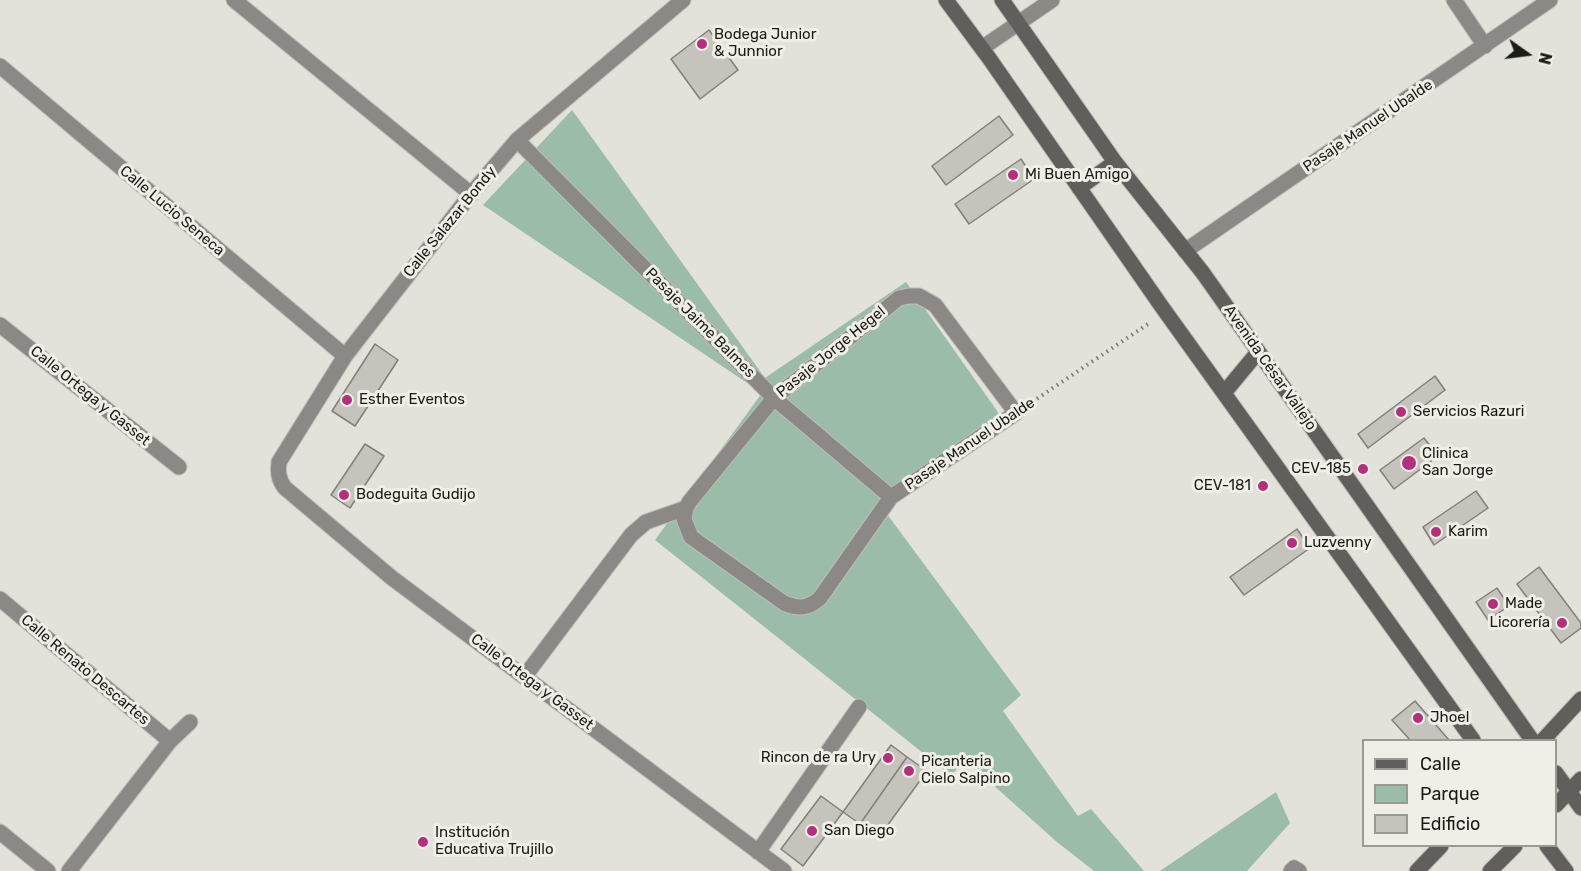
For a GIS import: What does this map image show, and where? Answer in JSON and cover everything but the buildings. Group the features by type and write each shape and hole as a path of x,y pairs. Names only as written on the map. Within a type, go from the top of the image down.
{"main road":[{"path":"946,0 1472,739"},
{"name":"Avenida César Vallejo","path":"1002,0 1115,162 1185,251 1258,352 1532,739"},
{"path":"1079,188 1115,162"},
{"path":"1224,393 1258,352"},
{"path":"1545,739 1581,699"},
{"path":"1557,774 1581,808"},
{"path":"1557,804 1581,779"},
{"path":"1417,871 1440,847"},
{"path":"1490,871 1514,847"},
{"path":"1548,847 1566,871"}],"street":[{"path":"234,0 471,194"},
{"name":"Calle Salazar Bondy","path":"285,488 280,481 279,462 345,356 471,194 518,140 683,0"},
{"path":"982,48 1052,0"},
{"path":"1454,0 1485,46"},
{"name":"Pasaje Manuel Ubalde","path":"1185,251 1550,0"},
{"name":"Calle Lucio Seneca","path":"0,66 345,356"},
{"name":"Pasaje Jaime Balmes","path":"518,140 774,398 891,497"},
{"name":"Pasaje Jorge Hegel","path":"685,514 690,501 774,398 899,298 919,296 935,305 1016,413"},
{"name":"Calle Ortega y Gasset","path":"0,325 179,467"},
{"name":"Pasaje Manuel Ubalde","path":"685,514 691,537 784,603 805,608 813,605 820,598 891,497 1016,413"},
{"name":"Calle Ortega y Gasset","path":"285,488 393,578 784,871"},
{"path":"525,676 631,535 646,522 685,514"},
{"name":"Calle Renato Descartes","path":"0,599 170,741"},
{"path":"758,852 859,707"},
{"path":"69,871 170,741 190,722"},
{"path":"0,832 48,871"},
{"path":"1291,871 1294,867 1299,871"}],"path":[{"name":"Pasaje Manuel Ubalde","path":"1016,413 1166,312"}],"green space":[{"path":"572,110 765,378 906,282 1000,415 878,502 1021,695 1003,711 1078,816 1091,809 1144,871 1094,871 1057,842 963,758 952,776 655,540 762,393 483,205"},
{"path":"1276,792 1290,823 1247,871 1160,871"}],"place":[{"name":"Bodega Junior & Junnior","path":"702,44"},
{"name":"Mi Buen Amigo","path":"1013,175"},
{"name":"Esther Eventos","path":"347,400"},
{"name":"Servicios Razuri","path":"1401,412"},
{"name":"Clinica San Jorge","path":"1409,463"},
{"name":"CEV-185","path":"1363,469"},
{"name":"CEV-181","path":"1263,486"},
{"name":"Bodeguita Gudijo","path":"344,495"},
{"name":"Karim","path":"1436,532"},
{"name":"Luzvenny","path":"1292,543"},
{"name":"Made","path":"1493,604"},
{"name":"Licorería","path":"1562,623"},
{"name":"Jhoel","path":"1418,718"},
{"name":"Rincon de ra Ury","path":"888,758"},
{"name":"Picanteria Cielo Salpino","path":"909,771"},
{"name":"San Diego","path":"812,831"},
{"name":"Institución Educativa Trujillo","path":"423,842"}]}
